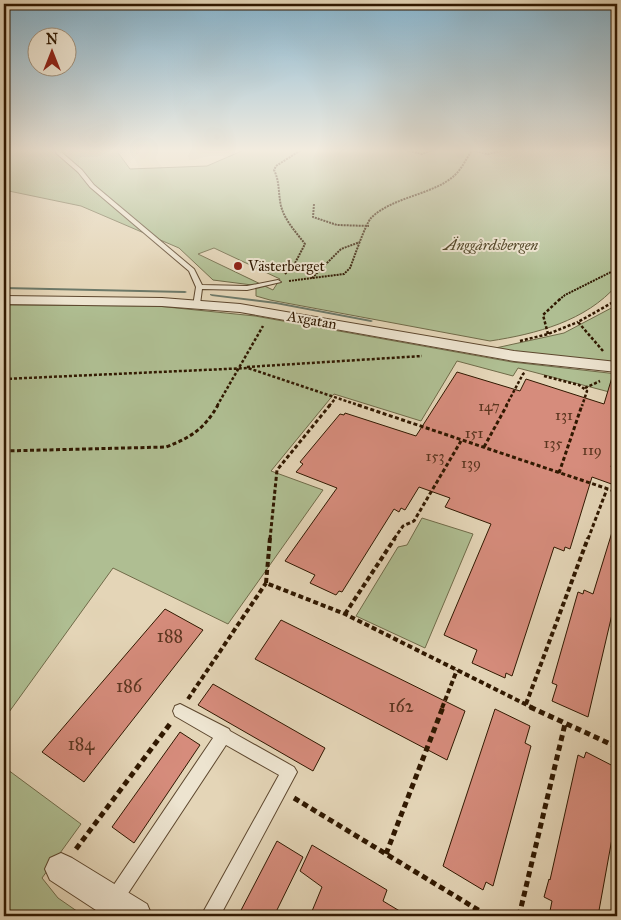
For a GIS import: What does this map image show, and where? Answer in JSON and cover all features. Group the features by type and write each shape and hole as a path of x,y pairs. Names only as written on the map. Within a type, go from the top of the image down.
{"street":[{"name":"Axgatan","path":"4,300 103,300 196,304 271,312 514,356 617,367"},
{"path":"61,869 124,909"}],"lane":[{"path":"100,193 192,270 199,286 196,304"},
{"path":"199,286 247,288 278,282"},
{"path":"180,712 224,734 289,772 210,916"},
{"path":"124,909 224,734"}],"path":[{"path":"278,282 294,265 305,244 288,223 280,200 280,193"},
{"path":"278,282 344,274 350,268 360,242 369,226 370,219 379,216 392,204 417,193"},
{"path":"314,204 314,217 337,225 369,226"},
{"path":"312,278 341,249 360,242"},
{"path":"548,334 543,315 565,295 617,269"},
{"path":"514,342 548,334 578,322 617,300"},
{"path":"4,451 166,447 198,434 208,422 241,368 271,312"},
{"path":"578,322 606,354"},
{"path":"4,379 398,359 430,355 454,346"},
{"path":"241,368 617,492"},
{"path":"484,447 523,374 530,372"},
{"path":"538,374 579,385 587,391 559,473"},
{"path":"61,869 180,712 266,583 277,470 335,399"},
{"path":"345,614 403,526 414,521 461,441"},
{"path":"526,704 607,489"},
{"path":"266,583 345,614 565,724 617,747"},
{"path":"386,854 457,670"},
{"path":"519,916 565,724"},
{"path":"280,790 488,916"}],"green space":[{"name":"Änggårdsbergen","path":"18,193 617,193 617,285 591,308 575,317 542,330 490,341 256,296 256,288 252,285 213,280 179,248 81,206","holes":["214,248 280,279 273,290 198,254"]},
{"path":"4,305 157,306 255,316 512,362 617,374 617,394 518,368 513,376 457,361 421,421 334,394 271,471 323,490 228,624 113,568 4,719"},
{"path":"617,305 617,363 576,361 491,349 564,333"},
{"path":"422,518 473,534 425,648 356,616 398,547 407,545"},
{"path":"4,767 81,824 42,878 58,898 84,916 4,916"}],"building":[{"path":"457,372 520,391 526,379 604,404 613,374 617,375 617,444 611,467 617,467 617,486 592,477 570,549 565,547 564,551 554,547 512,676 506,673 505,678 472,663 477,650 444,635 491,524 445,507 450,498 419,487 405,510 401,508 399,512 394,509 342,592 339,591 336,595 310,583 315,575 285,561 337,488 296,472 303,464 300,462 340,414 344,415 345,413 416,436"},
{"path":"613,529 617,530 617,593 588,717 552,701 557,685 552,683 578,592 583,594 584,590 593,594"},
{"path":"165,609 203,630 84,782 42,752"},
{"path":"281,620 465,711 447,760 255,659"},
{"path":"213,684 325,748 313,771 198,705"},
{"path":"495,709 530,726 525,743 531,746 493,886 486,882 483,890 443,866"},
{"path":"180,732 200,745 134,843 112,827"},
{"path":"586,752 617,768 617,811 598,916 549,916 552,901 544,897 550,880 578,755 584,758"},
{"path":"277,841 303,857 274,916 238,916"},
{"path":"312,845 387,890 383,901 408,916 310,916 322,887 300,871"}],"waterway":[{"path":"4,288 185,292"},
{"path":"212,295 276,303 371,321"}],"place":[{"name":"Västerberget","path":"238,266"}]}
